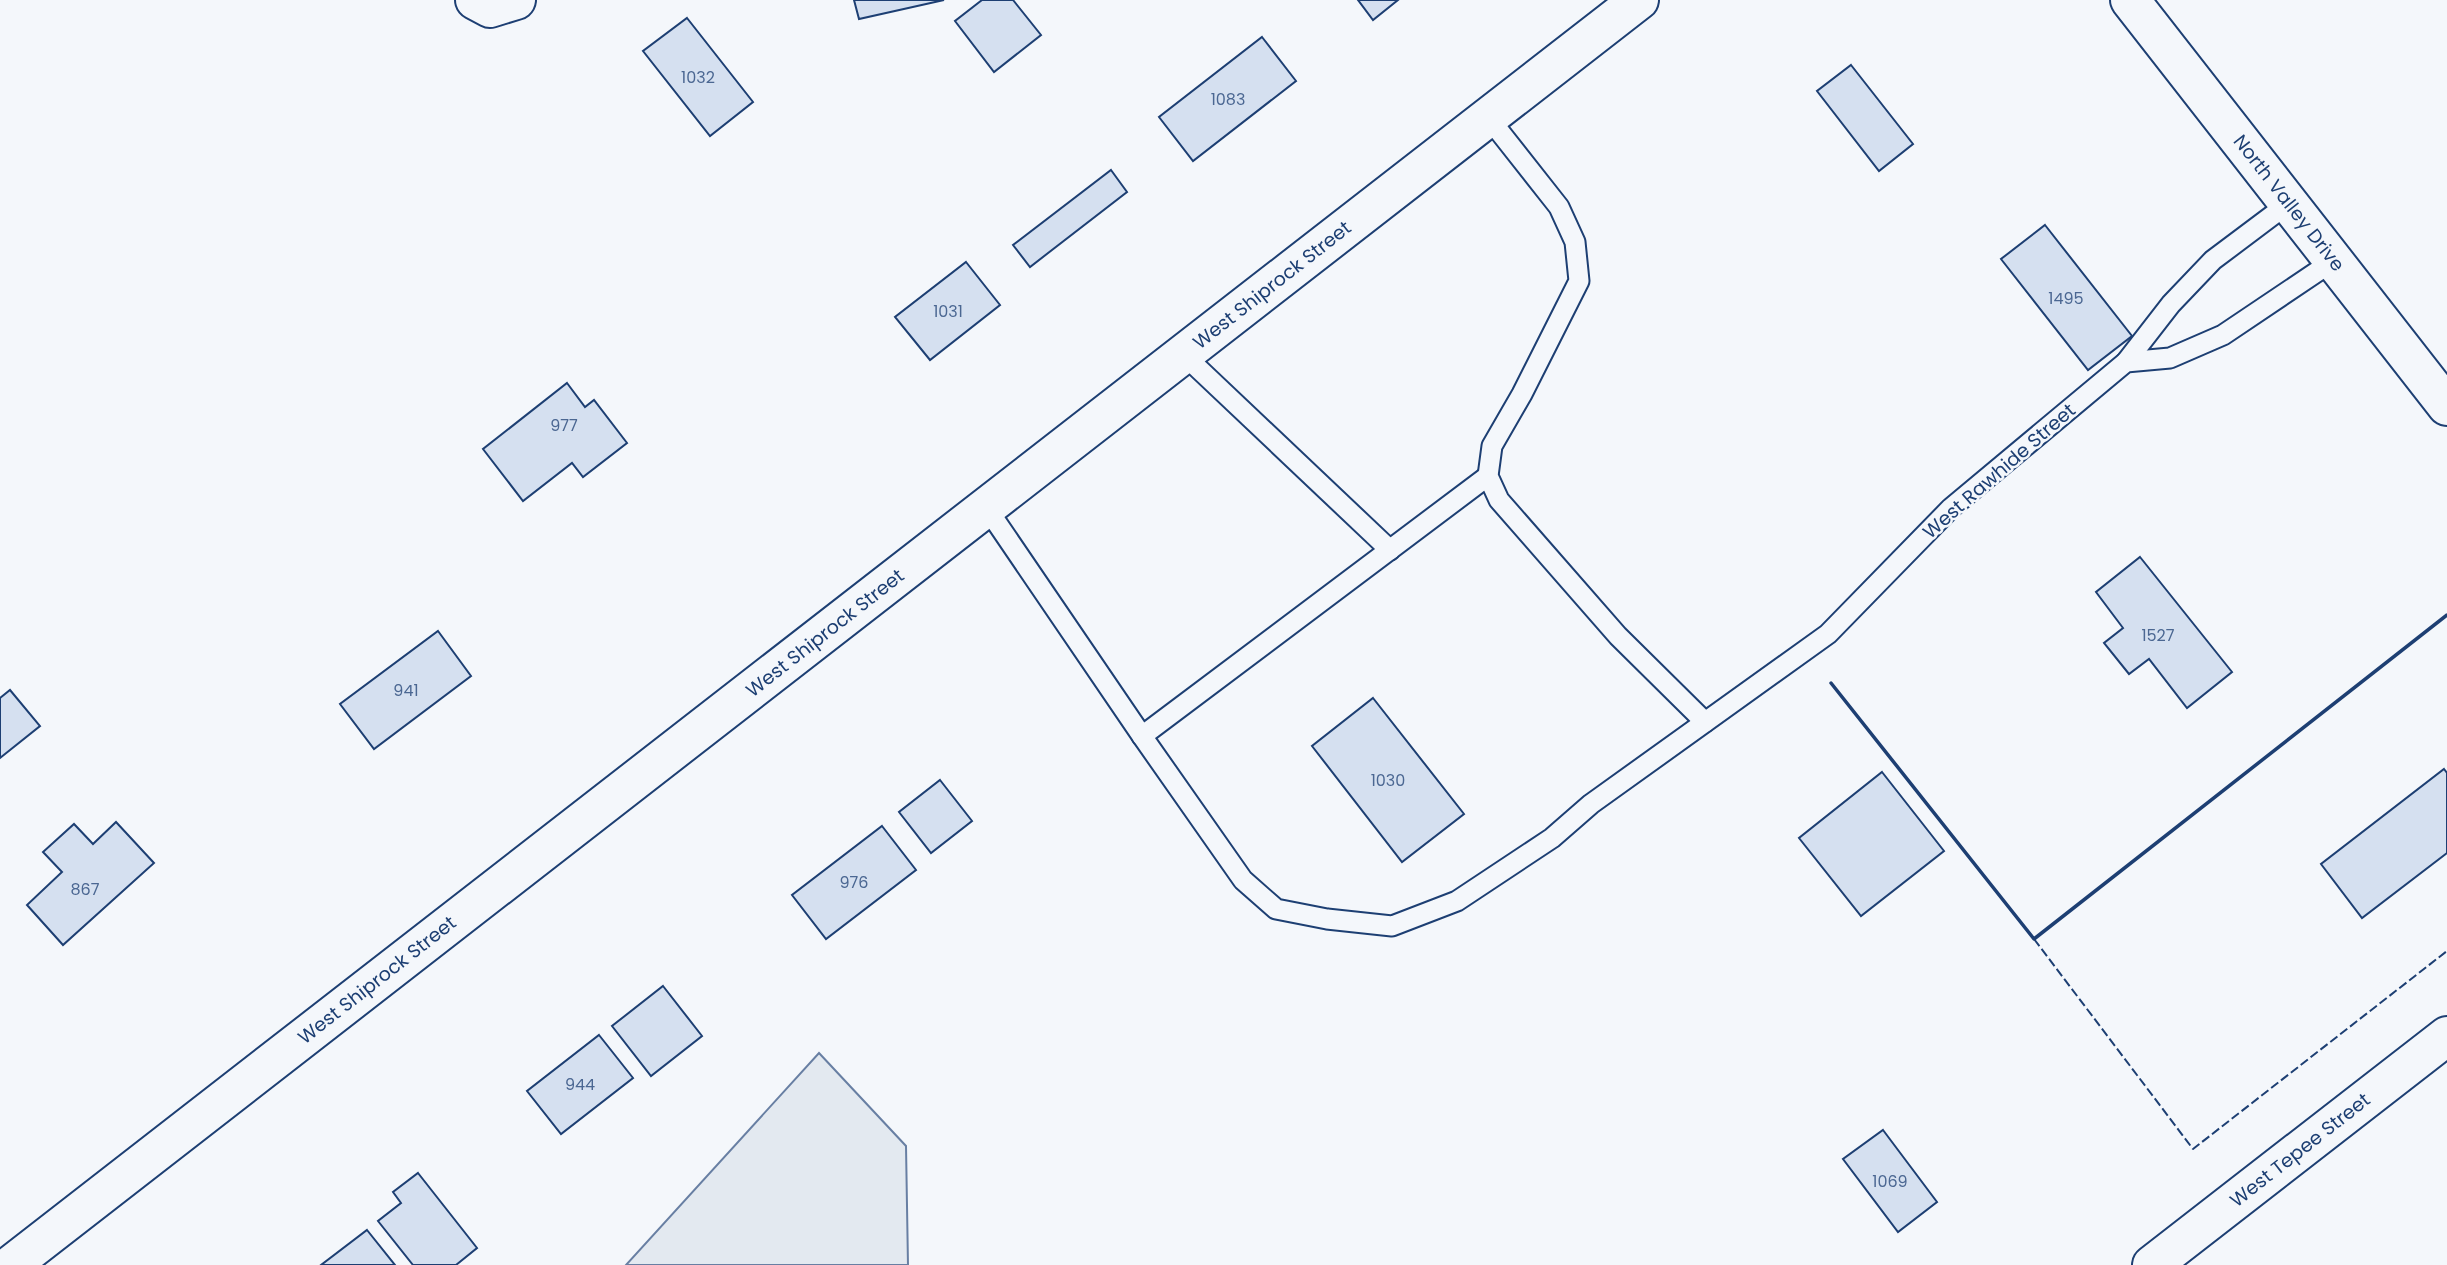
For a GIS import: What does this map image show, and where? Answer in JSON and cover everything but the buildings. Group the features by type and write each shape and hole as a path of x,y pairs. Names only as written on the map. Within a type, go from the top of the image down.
{"street":[{"name":"West Shiprock Street","path":"11,1265 1639,0"},
{"name":"North Valley Drive","path":"2130,0 2447,406"},
{"name":"West Tepee Street","path":"2152,1265 2447,1036"}],"lane":[{"path":"1488,117 1559,207 1575,242 1578,281 1522,394 1492,446 1488,476 1499,500 1618,636 1705,722"},
{"name":"West Rawhide Street","path":"986,507 1244,880 1276,909 1326,919 1392,926 1457,901 1552,838 1591,803 1828,634 1951,508 2126,362 2171,304 2213,260 2289,203"},
{"path":"2126,362 2170,358 2223,335 2333,261"},
{"path":"1183,354 1390,550"},
{"path":"1142,736 1488,476"}],"shaded area":[{"path":"819,1053 906,1146 908,1265 626,1265"}],"fence":[{"path":"2034,939 2193,1149 2447,951"}],"wall":[{"path":"1831,683 2034,939 2447,615"}]}
